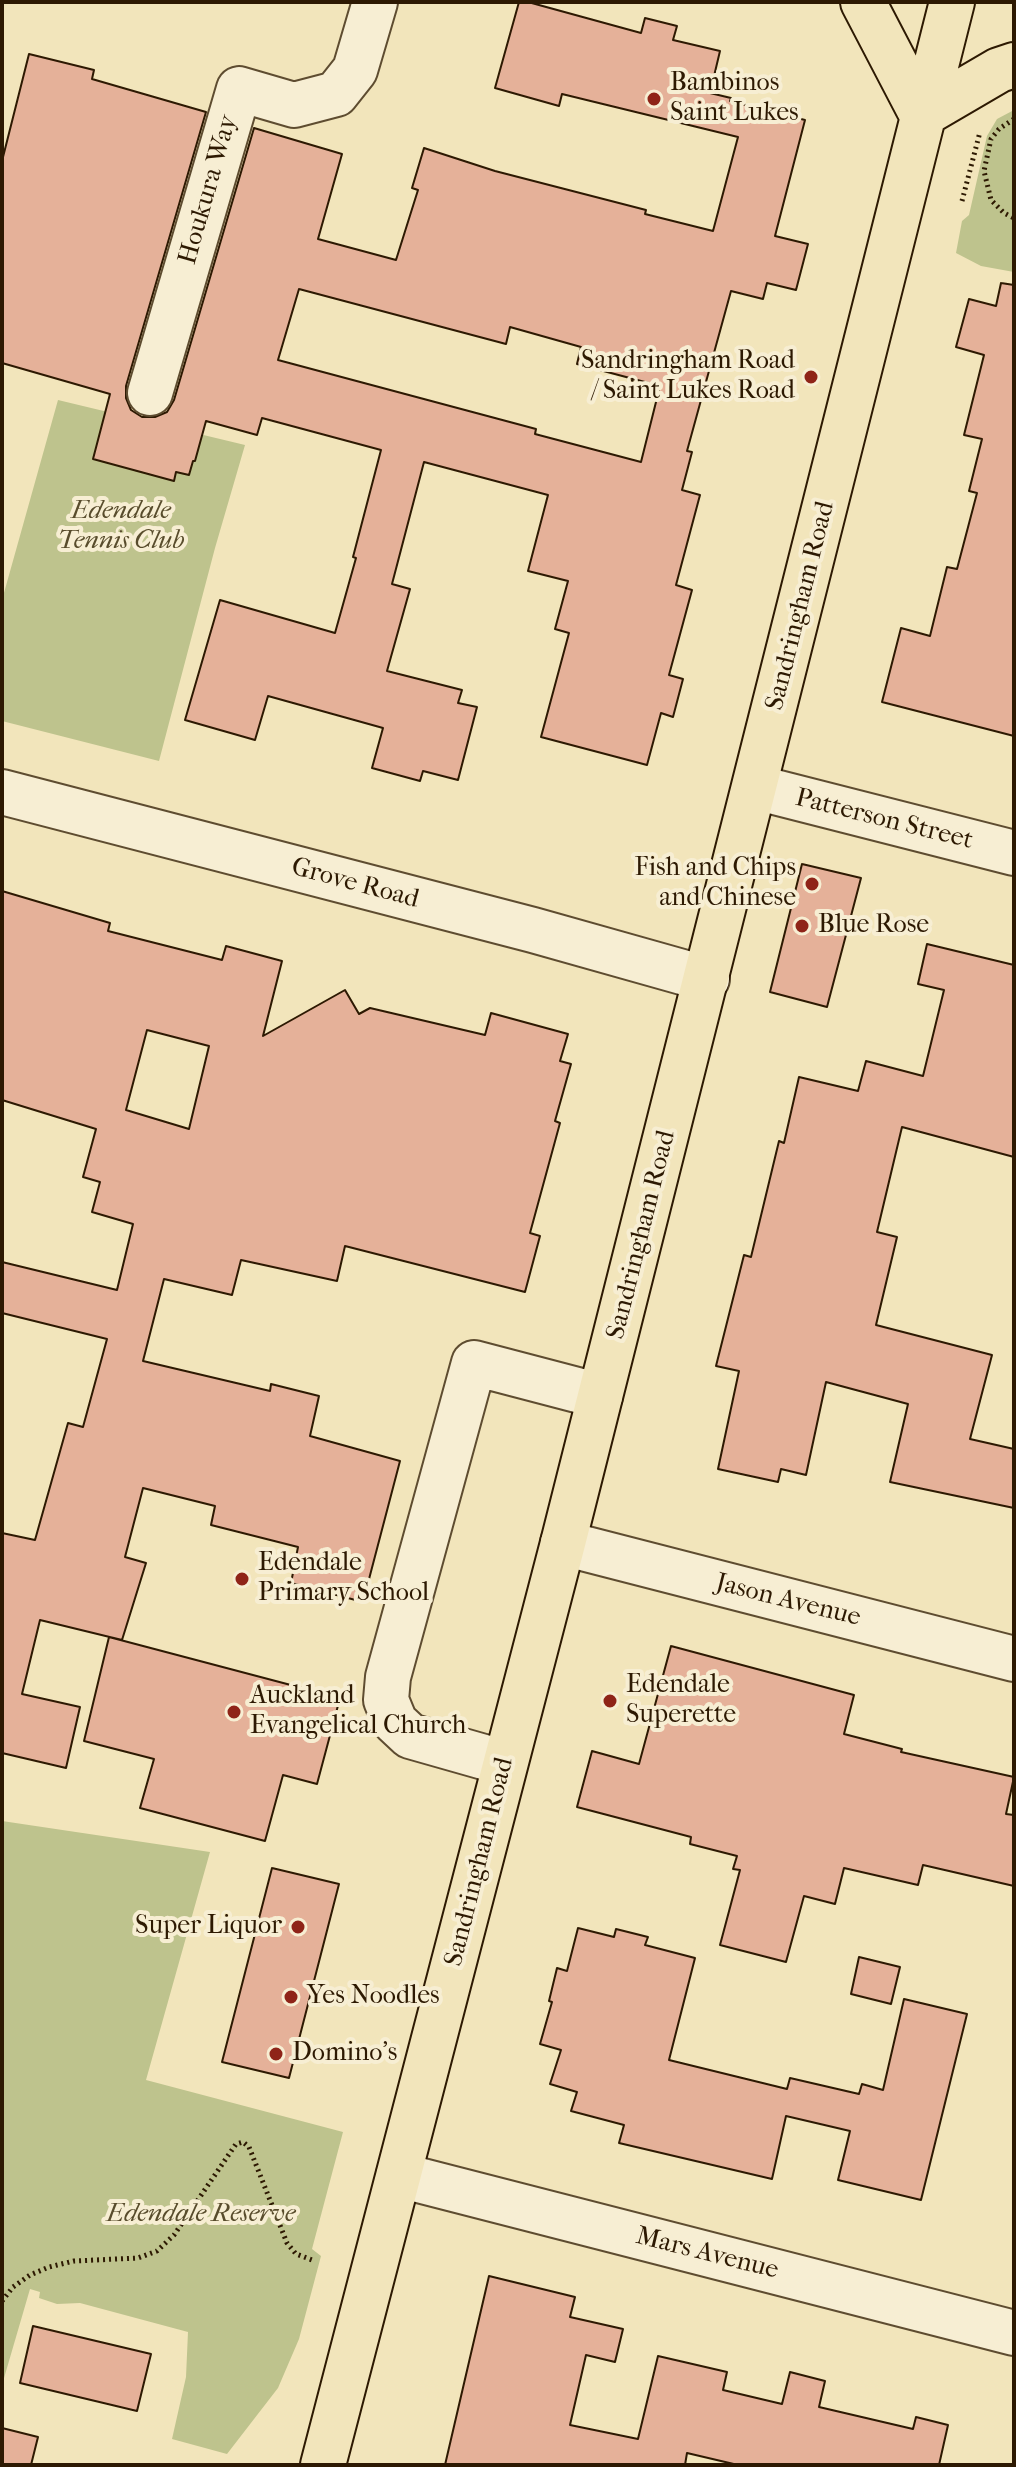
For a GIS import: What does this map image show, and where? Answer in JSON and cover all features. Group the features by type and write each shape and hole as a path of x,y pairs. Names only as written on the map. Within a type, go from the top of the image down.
{"main road":[{"path":"863,2 922,115 999,70 1014,65"},
{"name":"Sandringham Road","path":"323,2465 563,1543 952,2"}],"street":[{"name":"Houkura Way","path":"150,393 239,89 294,105 336,94 355,70 375,2"},
{"name":"Patterson Street","path":"755,787 1014,853"},
{"name":"Grove Road","path":"2,792 533,930 707,979"},
{"path":"505,1763 410,1736 395,1722 386,1700 388,1677 474,1363 600,1396"},
{"name":"Jason Avenue","path":"563,1543 1014,1659"},
{"name":"Mars Avenue","path":"399,2175 1014,2333"}],"path":[{"path":"1014,119 991,139 984,171 991,200 1014,218"},
{"path":"962,201 980,130"},
{"path":"2,2301 13,2287 49,2267 74,2261 138,2258 157,2251 174,2235 236,2144 243,2142 249,2147 287,2243 296,2254 315,2261"}],"green space":[{"path":"1014,110 1014,272 981,266 956,253 962,221 969,215 987,136 997,119"},
{"name":"Edendale Tennis Club","path":"58,400 245,445 159,761 2,721 2,600"},
{"name":"Edendale Reserve","path":"2,1821 210,1852 146,2080 343,2132 312,2249 321,2256 299,2339 278,2388 227,2454 172,2439 186,2377 188,2332 80,2303 57,2304 39,2298 40,2292 30,2289 2,2385"}],"building":[{"path":"519,2 528,2 641,33 645,18 677,26 673,40 720,51 710,93 805,120 775,236 808,244 796,290 767,283 763,299 731,291 687,451 692,452 682,490 700,495 676,585 692,590 669,675 683,679 673,717 661,713 647,765 541,737 569,633 555,629 568,581 528,571 548,495 424,462 392,584 410,589 387,671 462,690 458,703 477,707 458,780 423,771 420,781 372,768 383,728 268,696 255,740 185,720 220,600 335,633 381,450 262,418 257,435 206,421 189,475 176,472 174,481 93,459 110,394 2,363 2,161 29,54 94,70 92,79 206,112 126,386 126,398 131,410 142,417 155,417 167,412 174,400 254,128 342,154 318,239 396,260 418,190 412,188 424,148 495,171 646,210 645,214 713,231 738,137 562,94 559,106 495,88","holes":["299,289 506,344 510,327 581,347 577,364 660,386 641,462 535,434 536,429 278,360"]},
{"path":"1001,283 1014,285 1014,736 882,702 901,628 930,636 947,567 957,569 977,493 969,491 982,439 964,435 984,355 956,347 969,299 996,306"},
{"path":"802,864 861,878 827,1007 770,992"},
{"path":"2,891 110,923 108,931 222,960 226,946 282,961 263,1036 345,990 359,1014 370,1008 485,1035 491,1013 568,1034 560,1061 571,1064 555,1121 560,1123 530,1233 540,1236 525,1292 345,1246 337,1281 241,1260 232,1295 164,1279 143,1361 270,1391 271,1384 319,1396 310,1436 400,1461 363,1602 291,1583 298,1547 211,1525 215,1506 143,1488 125,1557 146,1563 122,1640 40,1620 22,1694 80,1707 66,1768 2,1753 2,1533 35,1540 68,1423 83,1427 107,1339 2,1313 2,1262 117,1290 133,1224 92,1212 100,1182 83,1177 96,1129 2,1100","holes":["147,1030 209,1046 189,1129 126,1110"]},
{"path":"927,944 1014,965 1014,1157 902,1127 877,1232 897,1237 876,1325 992,1355 970,1439 1014,1449 1014,1508 890,1482 908,1404 826,1382 806,1475 781,1469 778,1482 718,1469 739,1371 716,1366 744,1255 751,1257 779,1141 784,1143 799,1077 858,1091 866,1061 923,1076 944,990 918,984"},
{"path":"109,1637 340,1698 317,1784 283,1775 265,1841 140,1808 154,1759 84,1741"},
{"path":"671,1646 854,1695 844,1734 902,1749 901,1752 1014,1777 1006,1814 1014,1815 1014,1886 923,1865 918,1885 844,1868 835,1904 804,1896 786,1962 720,1945 740,1870 733,1869 737,1856 690,1844 691,1837 577,1807 592,1751 639,1764"},
{"path":"272,1868 339,1884 289,2078 222,2062"},
{"path":"578,1928 614,1937 616,1929 648,1937 645,1945 695,1958 669,2060 787,2089 790,2078 859,2094 862,2084 883,2090 904,1999 967,2014 921,2200 838,2180 850,2131 786,2116 772,2179 619,2143 624,2125 571,2111 577,2092 550,2084 561,2050 540,2044 552,2002 549,2001 557,1968 567,1971"},
{"path":"859,1957 900,1967 891,2004 851,1994"},
{"path":"489,2276 575,2297 570,2317 623,2329 615,2362 586,2355 570,2425 638,2439 658,2356 727,2372 723,2390 782,2404 790,2372 825,2381 819,2407 913,2429 916,2417 948,2425 939,2465 738,2465 687,2453 685,2465 445,2465"},
{"path":"33,2326 151,2354 137,2411 20,2383"},
{"path":"2,2428 38,2437 31,2465 2,2465"}],"place":[{"name":"Bambinos Saint Lukes","path":"654,99"},
{"name":"Sandringham Road / Saint Lukes Road","path":"811,377"},
{"name":"Fish and Chips and Chinese","path":"812,884"},
{"name":"Blue Rose","path":"802,926"},
{"name":"Edendale Primary School","path":"242,1579"},
{"name":"Edendale Superette","path":"610,1701"},
{"name":"Auckland Evangelical Church","path":"234,1712"},
{"name":"Super Liquor","path":"298,1927"},
{"name":"Yes Noodles","path":"291,1997"},
{"name":"Domino's","path":"276,2054"}]}
